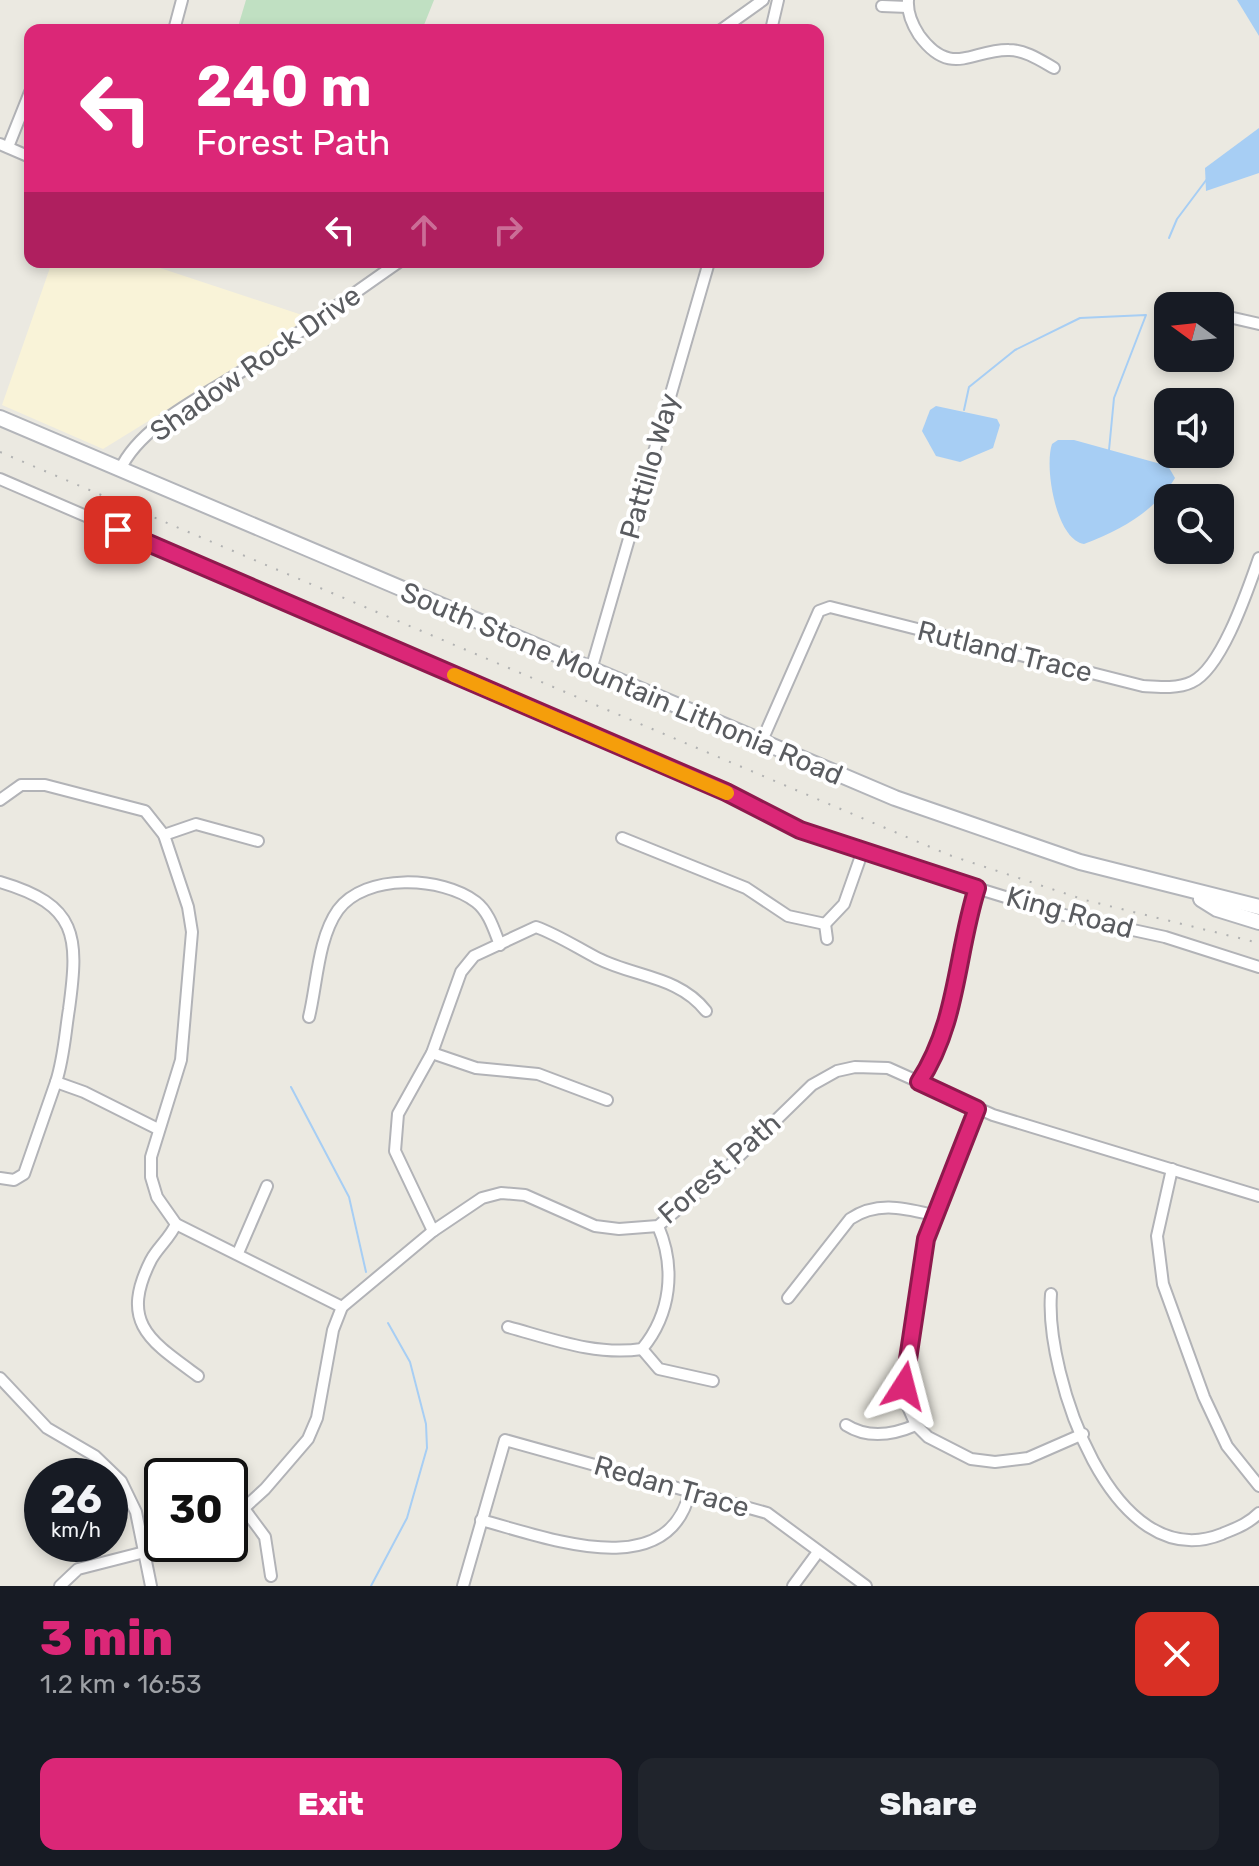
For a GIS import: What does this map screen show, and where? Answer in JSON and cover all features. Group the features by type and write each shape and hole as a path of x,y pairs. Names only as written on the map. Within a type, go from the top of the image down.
{"main road":[{"name":"South Stone Mountain Lithonia Road","path":"0,418 761,743 972,827 1190,893 1259,907"},
{"path":"1190,893 1217,909 1259,922"}],"street":[{"path":"176,24 182,0"},
{"path":"729,24 763,0"},
{"path":"772,24 778,0"},
{"path":"882,6 908,4 918,33 945,57 970,59 1009,49 1054,68"},
{"path":"24,104 4,146 24,154"},
{"name":"Shadow Rock Drive","path":"120,470 127,456 172,415 239,374 390,268"},
{"name":"Pattillo Way","path":"591,670 707,268"},
{"path":"1234,318 1259,324"},
{"name":"King Road","path":"0,479 726,792 800,830 862,853 1064,915 1165,937 1259,967"},
{"name":"Rutland Trace","path":"761,743 819,611 830,607 1143,686 1164,688 1191,683 1207,671 1230,630 1259,558"},
{"path":"0,800 21,785 45,785 145,811 164,835 188,907 192,932 181,1060 151,1157 151,1177 157,1197 176,1224 342,1307 333,1330 317,1418 308,1439 248,1507"},
{"path":"164,835 196,824 258,841"},
{"path":"622,838 746,888 788,916 825,924"},
{"path":"825,924 844,904 862,853"},
{"path":"309,1017 328,927 340,906 392,881 415,881 450,889 476,902 488,916 500,945"},
{"path":"0,882 29,890 49,903 73,938 76,975 65,1054 24,1174 14,1180 0,1178"},
{"path":"919,1082 938,1050 951,1014 959,957 977,888"},
{"path":"825,924 827,939"},
{"path":"433,1231 411,1191 395,1151 394,1138 398,1114 432,1053 461,972 474,956 536,927 561,936 598,959 688,992 706,1011"},
{"path":"432,1053 476,1068 538,1074 607,1100"},
{"name":"Forest Path","path":"342,1307 433,1231 482,1198 501,1193 525,1195 595,1226 619,1229 658,1226 731,1164 812,1085 837,1071 855,1067 888,1068 977,1109 1259,1196"},
{"path":"56,1082 84,1092 158,1129"},
{"path":"977,1109 933,1215 904,1398 916,1425 948,1451 995,1462 1028,1458 1083,1434"},
{"path":"1172,1169 1157,1236 1163,1284 1204,1397 1227,1446 1259,1486"},
{"path":"238,1253 267,1186"},
{"path":"788,1298 850,1219 860,1212 883,1206 933,1215"},
{"path":"176,1224 153,1257 141,1283 137,1316 148,1337 198,1376"},
{"path":"508,1327 591,1349 622,1352 642,1349 658,1329 668,1286 666,1243 658,1226"},
{"path":"1051,1294 1056,1360 1083,1434 1122,1505 1139,1522 1160,1534 1184,1540 1211,1538 1250,1522 1259,1513"},
{"path":"642,1349 659,1369 713,1381"},
{"path":"0,1378 47,1428 95,1456 113,1472 136,1512 144,1544"},
{"path":"846,1425 858,1433 876,1434 897,1433 916,1425"},
{"name":"Redan Trace","path":"481,1520 505,1440 767,1513 866,1586"},
{"path":"463,1586 481,1520 599,1549 623,1550 659,1539 686,1510 690,1491"},
{"path":"248,1514 265,1537 271,1576"},
{"path":"60,1586 78,1569 144,1552"},
{"path":"793,1586 818,1552"},
{"path":"147,1562 151,1586"}],"shaded area":[{"path":"50,268 160,268 314,319 103,449 2,405"}],"green space":[{"path":"246,0 434,0 424,24 239,24"}],"water":[{"path":"1237,0 1259,0 1259,36"},
{"path":"1259,128 1259,173 1206,191 1205,168"},
{"path":"936,406 997,419 1000,425 993,448 960,462 936,456 922,431 930,410"},
{"path":"1058,440 1074,440 1154,462 1154,468 1169,468 1175,478 1171,484 1154,484 1154,504 1136,518 1084,544 1074,539 1059,517 1051,485 1052,444"}],"waterway":[{"path":"1169,238 1177,219 1207,179"},
{"path":"964,410 969,387 1015,350 1080,318 1146,315 1114,398 1109,450"},
{"path":"291,1087 349,1197 366,1272"},
{"path":"371,1586 407,1518 427,1448 426,1424 410,1362 388,1323"}],"railway":[{"path":"0,452 949,855 1085,900 1259,943"}],"slow traffic":[{"path":"454,675 727,793"}],"route":[{"path":"118,530 726,792 800,830 862,853 977,888 959,957 951,1014 938,1050 919,1082 977,1109 926,1239 904,1386"}]}
